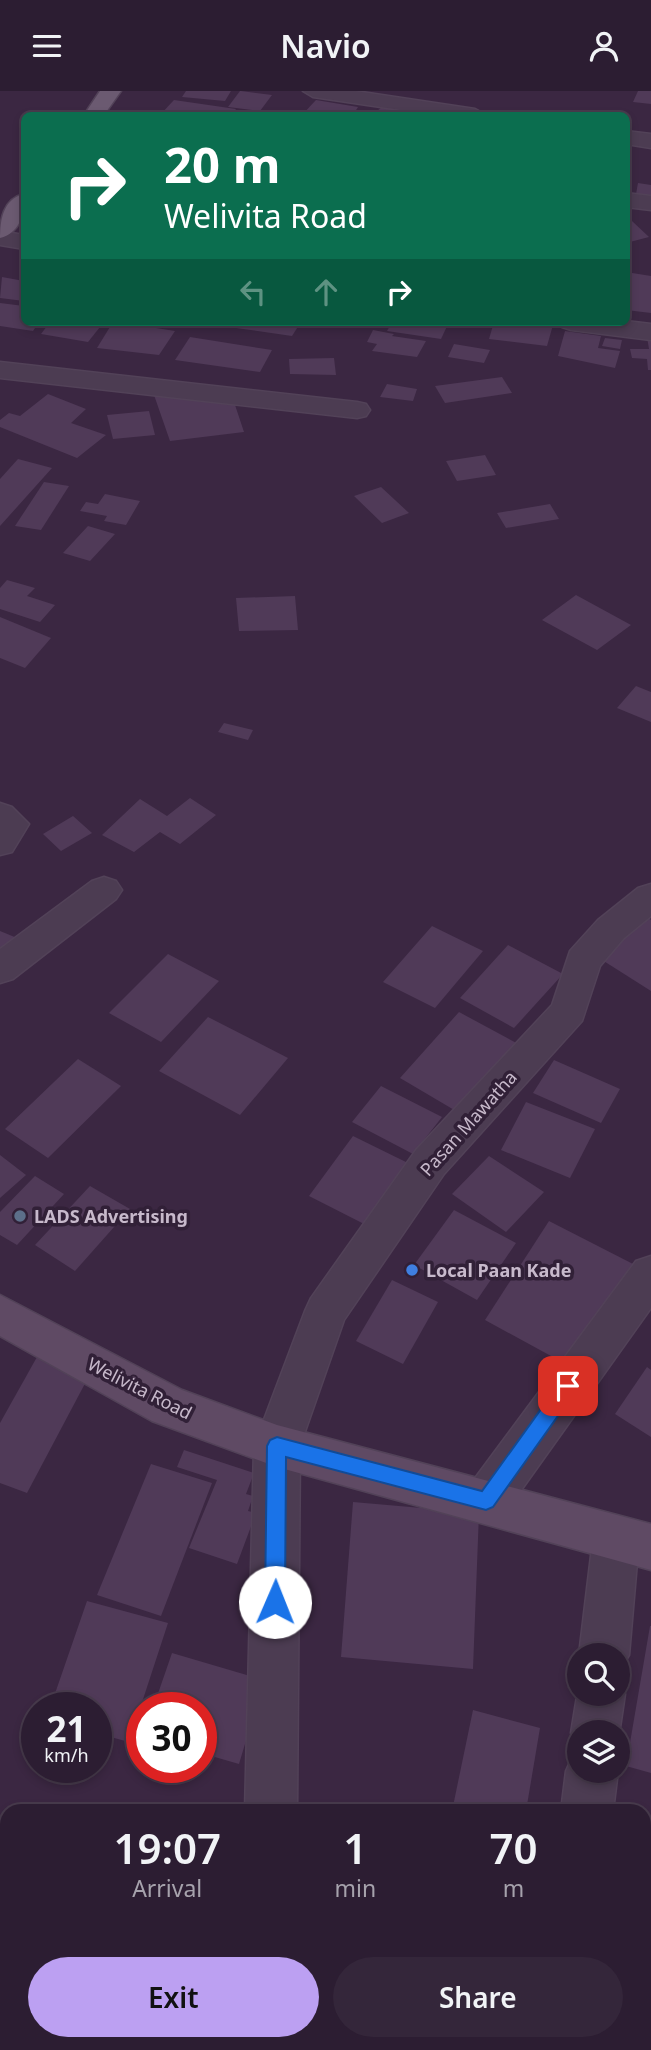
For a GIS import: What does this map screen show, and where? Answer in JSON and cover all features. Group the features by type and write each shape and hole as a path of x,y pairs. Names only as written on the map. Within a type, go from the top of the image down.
{"main road":[{"path":"96,112 111,91"},
{"path":"0,231 21,205"}],"street":[{"path":"313,91 454,112"},
{"path":"630,138 651,141"},
{"path":"630,200 651,203"},
{"path":"0,238 21,242"},
{"path":"603,326 651,332"},
{"path":"0,370 356,410"},
{"path":"0,815 12,824 0,843"},
{"path":"0,969 104,890"},
{"name":"Pasan Mawatha","path":"271,1804 277,1446 326,1311 430,1162 569,1011 583,961 611,929 651,897"},
{"path":"486,1501 651,1274"},
{"name":"Welivita Road","path":"0,1314 167,1406 277,1446 633,1543"},
{"path":"607,1643 633,1543"},
{"path":"588,1804 590,1783"}],"building":[{"path":"186,91 231,91 225,101 182,97"},
{"path":"240,91 272,95 260,111 228,107"},
{"path":"638,91 651,91 651,104 633,102"},
{"path":"174,100 236,109 234,112 163,112"},
{"path":"316,100 358,107 355,112 305,112"},
{"path":"382,107 403,112 376,112"},
{"path":"638,183 651,185 651,195 636,194"},
{"path":"632,221 649,237 630,242"},
{"path":"630,273 651,276 651,313 630,310"},
{"path":"2,277 21,280 21,301 0,298"},
{"path":"0,303 21,306 21,326 36,326 33,331 0,326"},
{"path":"47,326 101,326 88,342 41,334"},
{"path":"111,326 143,326 175,331 159,355 97,348"},
{"path":"237,326 298,326 292,336 236,328"},
{"path":"390,326 447,326 441,339 387,331"},
{"path":"493,326 553,326 547,346 489,339"},
{"path":"373,330 426,341 417,357 372,351 377,344 367,342"},
{"path":"565,331 601,336 598,348 620,351 615,368 558,356"},
{"path":"190,337 272,350 260,372 175,360"},
{"path":"647,337 651,337 651,370 648,370 647,359 632,358 630,349 649,349"},
{"path":"605,338 622,340 620,349 602,346"},
{"path":"454,344 490,350 484,363 448,357"},
{"path":"334,358 336,375 290,374 289,359"},
{"path":"502,377 512,393 445,403 435,386"},
{"path":"387,384 417,389 413,401 380,397"},
{"path":"48,394 86,409 71,423 106,435 77,458 0,427 0,420 9,413 20,416"},
{"path":"154,395 235,405 244,432 170,441"},
{"path":"149,411 155,435 113,439 107,415"},
{"path":"485,455 496,475 457,481 446,461"},
{"path":"18,459 52,468 0,526 0,479"},
{"path":"44,482 69,486 41,530 15,526"},
{"path":"381,487 409,513 382,523 354,496"},
{"path":"105,494 140,501 126,525 104,521 107,516 80,511 86,502 98,504"},
{"path":"550,504 559,519 506,528 497,513"},
{"path":"88,526 115,534 90,561 63,553"},
{"path":"7,580 35,588 27,596 55,605 40,622 0,609 0,588"},
{"path":"576,595 631,625 597,650 542,620"},
{"path":"295,596 298,630 239,631 236,598"},
{"path":"0,617 51,638 25,668 0,658"},
{"path":"636,686 651,692 651,722 617,708"},
{"path":"224,723 253,730 248,740 218,732"},
{"path":"190,798 216,815 180,844 160,832 134,852 102,835 140,799 167,816"},
{"path":"73,816 92,833 61,851 43,834"},
{"path":"645,916 651,920 651,991 599,958"},
{"path":"432,926 483,951 435,1008 383,982"},
{"path":"0,931 17,938 0,956"},
{"path":"508,945 563,974 514,1028 460,998"},
{"path":"168,954 219,981 161,1042 109,1013"},
{"path":"459,1012 520,1045 461,1114 400,1078"},
{"path":"208,1017 288,1058 240,1115 159,1071"},
{"path":"78,1059 121,1086 48,1158 5,1129"},
{"path":"554,1060 620,1089 601,1123 533,1093"},
{"path":"381,1086 442,1117 413,1154 352,1122"},
{"path":"526,1102 595,1129 570,1178 501,1150"},
{"path":"353,1136 410,1164 368,1226 309,1196"},
{"path":"0,1155 26,1175 0,1198"},
{"path":"489,1156 544,1192 506,1232 452,1194"},
{"path":"35,1176 64,1194 17,1245 0,1235 0,1212"},
{"path":"90,1186 130,1209 75,1271 35,1245"},
{"path":"454,1210 516,1243 477,1300 414,1265"},
{"path":"549,1221 635,1265 573,1368 485,1320"},
{"path":"392,1280 438,1302 403,1364 356,1341"},
{"path":"37,1357 89,1376 27,1493 0,1483 0,1423"},
{"path":"647,1367 651,1370 651,1437 615,1414"},
{"path":"184,1450 254,1473 246,1494 253,1496 248,1511 256,1513 237,1564 189,1548 217,1480 177,1467"},
{"path":"151,1464 212,1483 161,1616 97,1595"},
{"path":"353,1502 479,1513 473,1669 341,1657"},
{"path":"87,1601 168,1623 145,1692 126,1692 126,1741 112,1737 112,1692 56,1692"},
{"path":"651,1626 651,1773 630,1767 630,1743"},
{"path":"172,1653 264,1680 239,1764 217,1758 217,1692 159,1692"},
{"path":"473,1710 540,1728 527,1804 453,1804"}],"place":[{"name":"LADS Advertising","path":"20,1216"},
{"name":"Local Paan Kade","path":"412,1270"}],"route":[{"path":"275,1602 277,1446 486,1501 568,1386"}]}
